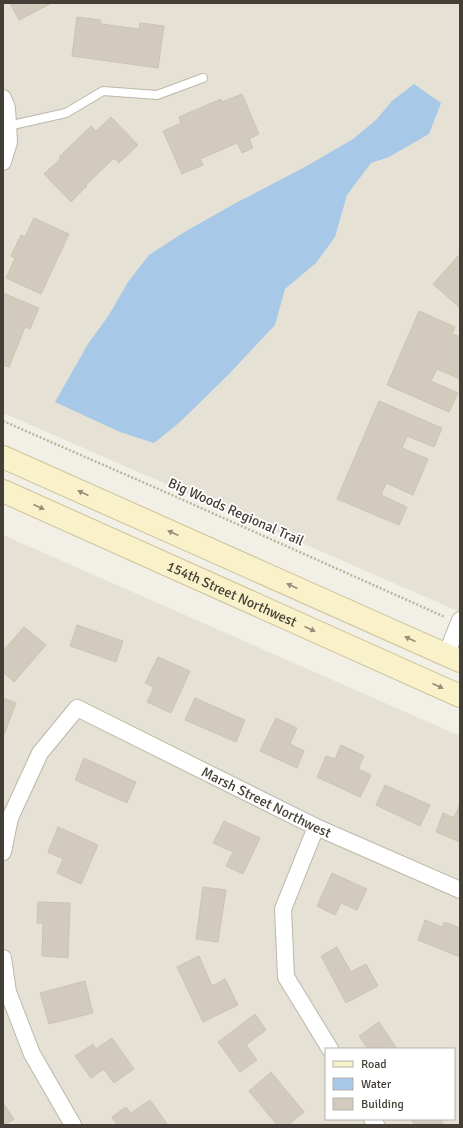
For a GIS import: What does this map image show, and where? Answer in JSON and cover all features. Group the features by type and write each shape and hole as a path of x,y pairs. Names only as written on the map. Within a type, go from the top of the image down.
{"street":[{"path":"3,98 7,108 8,126 8,142 3,162"},
{"path":"3,457 453,658 460,622"},
{"name":"154th Street Northwest","path":"3,491 460,696"},
{"name":"Marsh Street Northwest","path":"3,852 10,818 40,753 77,708 316,827 460,890"},
{"path":"316,827 283,909 286,977 329,1048"},
{"path":"3,958 8,992 32,1054 73,1125"}],"lane":[{"path":"8,126 66,113 103,91 157,95 203,78"}],"path":[{"name":"Big Woods Regional Trail","path":"3,421 460,622"}],"shaded area":[{"path":"3,3 460,3 460,612 3,413"},
{"path":"3,535 460,736 460,1125 3,1125"}],"water":[{"path":"414,84 441,103 429,134 389,157 371,163 347,195 335,237 316,263 285,289 275,325 228,375 179,423 154,443 120,432 55,402 88,344 109,315 128,282 149,255 186,231 305,167 353,139 376,120 392,101"}],"building":[{"path":"10,3 52,3 19,20"},
{"path":"77,17 101,20 101,24 139,29 140,23 164,26 158,68 72,56"},
{"path":"242,94 259,134 249,139 253,148 242,153 237,143 200,159 203,165 182,174 163,131 181,123 179,117 221,99 222,102"},
{"path":"111,117 138,145 119,163 114,158 71,202 44,174 91,126 96,131"},
{"path":"34,218 69,234 41,294 6,278 15,258 11,256 21,235 25,237"},
{"path":"460,254 460,308 433,284"},
{"path":"3,293 39,308 30,329 25,327 9,367 3,365"},
{"path":"419,311 455,327 452,334 460,337 460,379 437,369 431,381 458,393 449,412 387,385"},
{"path":"379,401 442,428 434,447 407,436 402,448 428,459 413,495 386,483 381,495 407,507 399,525 337,499"},
{"path":"77,625 123,641 116,662 70,646"},
{"path":"24,627 46,645 14,682 3,672 3,651"},
{"path":"158,657 190,671 171,713 147,702 154,687 145,683"},
{"path":"3,698 16,703 3,737"},
{"path":"195,698 245,720 236,742 185,720"},
{"path":"276,718 297,728 290,744 304,751 297,768 260,751"},
{"path":"341,745 364,756 358,769 371,775 360,797 317,777 326,756 335,759"},
{"path":"84,758 136,782 127,803 75,780"},
{"path":"385,785 430,805 420,826 376,805"},
{"path":"460,804 460,842 436,832 443,813 454,818"},
{"path":"224,821 260,838 243,874 226,866 233,852 213,843"},
{"path":"58,827 98,845 81,884 57,873 63,859 48,852"},
{"path":"332,873 367,889 357,910 341,903 335,915 317,906"},
{"path":"203,887 226,890 218,942 196,939"},
{"path":"38,902 70,903 68,958 42,956 43,923 37,923"},
{"path":"425,920 442,927 444,922 460,928 460,957 418,940"},
{"path":"337,947 351,972 366,964 378,986 346,1003 321,956"},
{"path":"199,956 212,986 225,979 238,1005 203,1022 177,967"},
{"path":"85,981 93,1013 49,1024 40,993"},
{"path":"255,1014 266,1030 246,1045 257,1060 240,1072 218,1042"},
{"path":"379,1022 396,1048 367,1048 359,1036"},
{"path":"112,1038 134,1069 114,1083 104,1069 91,1078 75,1056 93,1044 96,1049"},
{"path":"271,1072 304,1112 288,1125 277,1125 249,1091"},
{"path":"150,1100 168,1125 117,1125 112,1117 126,1107 131,1113"},
{"path":"3,1103 14,1119 5,1125 3,1125"},
{"path":"412,1120 441,1120 444,1125 415,1125"}]}
